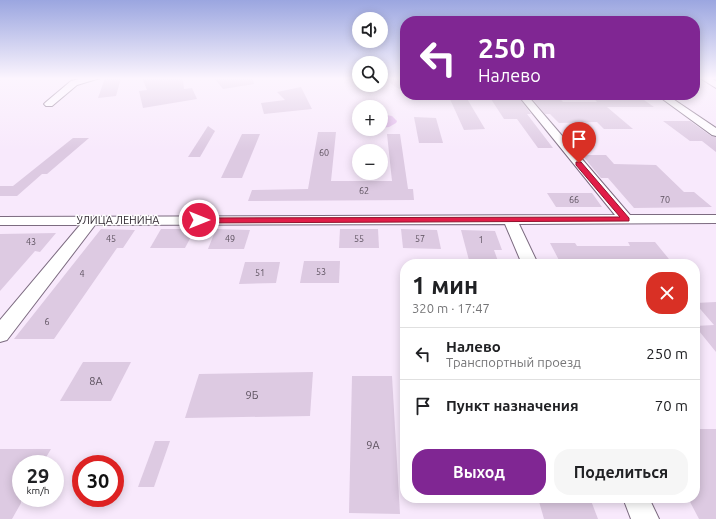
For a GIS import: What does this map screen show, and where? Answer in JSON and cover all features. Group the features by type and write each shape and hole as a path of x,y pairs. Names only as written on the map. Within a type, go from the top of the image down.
{"street":[{"path":"528,102 626,219"},
{"path":"672,102 715,132"},
{"name":"УЛИЦА ЛЕНИНА","path":"0,221 716,219"},
{"path":"510,220 528,259"},
{"path":"0,334 92,221"},
{"path":"638,503 645,519"}],"shaded area":[{"path":"388,115 392,116 397,121 389,127"}],"building":[{"path":"142,102 178,102 143,108"},
{"path":"309,102 312,109 264,114 261,103"},
{"path":"451,102 469,102 485,129 464,130"},
{"path":"493,102 522,102 531,114 527,114 553,148 538,148 517,119 504,119"},
{"path":"535,102 647,102 654,107 607,107 633,129 604,129 597,122 559,123 550,114 545,114"},
{"path":"414,117 436,118 443,143 419,143"},
{"path":"663,121 690,121 711,136 716,137 716,152 702,141 690,141"},
{"path":"208,126 215,131 200,157 188,157"},
{"path":"318,132 336,132 331,181 392,181 387,136 388,134 400,134 408,189 413,189 414,200 248,201 252,190 308,189"},
{"path":"242,134 260,134 242,178 221,178"},
{"path":"73,138 89,138 47,174 42,174 17,196 0,196 0,186 13,186"},
{"path":"582,155 606,155 614,164 656,165 684,192 694,192 712,207 634,208 608,178 601,178"},
{"path":"547,193 592,193 602,207 556,207"},
{"path":"101,229 135,230 123,248 117,248 54,339 14,339"},
{"path":"161,229 195,229 185,248 150,248"},
{"path":"216,229 250,230 244,249 208,249"},
{"path":"340,229 378,229 379,248 339,248"},
{"path":"401,229 437,230 441,249 403,248"},
{"path":"461,230 495,231 502,250 494,250 497,259 469,259"},
{"path":"56,233 40,252 35,251 0,291 0,234"},
{"path":"628,242 655,242 669,259 558,259 550,243 575,243 577,246 630,246"},
{"path":"304,261 340,261 339,283 300,283"},
{"path":"245,262 280,262 276,283 239,284"},
{"path":"716,302 716,352 700,332 700,326 714,325 700,309 700,303"},
{"path":"83,362 131,362 111,401 60,401"},
{"path":"313,372 310,416 185,418 199,374"},
{"path":"352,376 392,376 400,514 349,513"},
{"path":"700,429 716,429 716,519 699,519 691,503 700,503"},
{"path":"155,441 170,441 154,487 138,487"},
{"path":"0,449 51,449 47,455 12,455 12,507 19,507 12,519 0,519"},
{"path":"539,503 592,503 598,519 544,519"}],"route":[{"path":"199,220 626,219 579,163"}]}
